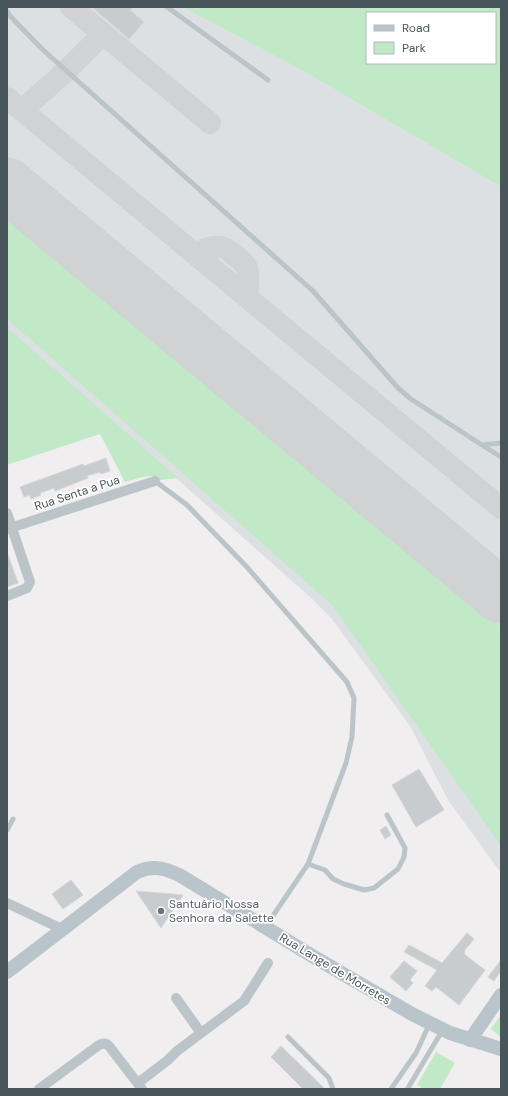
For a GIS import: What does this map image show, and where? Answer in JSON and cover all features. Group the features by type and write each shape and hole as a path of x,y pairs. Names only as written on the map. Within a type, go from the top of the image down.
{"main road":[{"name":"Rua Lange de Morretes","path":"62,929 136,872 152,867 172,872 430,1024 470,1040 501,1049"},
{"path":"7,972 62,929"},
{"path":"470,1040 501,996"}],"street":[{"name":"Rua Senta a Pua","path":"10,529 155,481"},
{"path":"7,513 10,529 30,582 27,588 7,596"},
{"path":"7,903 62,929"},
{"path":"39,1089 103,1043 109,1046 140,1086 177,1051 244,1001 268,963"},
{"path":"176,998 201,1033"}],"lane":[{"path":"167,7 268,80"},
{"path":"7,11 42,49 312,291 398,388 411,399 501,457"},
{"path":"482,445 501,443"},
{"path":"155,481 187,504 246,566 347,682 354,698 352,737 346,763 308,864 265,927"},
{"path":"308,864 325,870 333,879 344,884 364,890 374,888 398,869 404,857 405,848 387,815"},
{"path":"7,830 13,819"},
{"path":"391,1089 416,1053 430,1024"},
{"path":"408,1088 443,1030"},
{"path":"288,1037 330,1078 333,1089"}],"shaded area":[{"path":"7,7 182,7 296,67 501,187 501,873 448,800 410,726 331,618 310,597 7,328"}],"green space":[{"path":"182,7 501,7 501,187 296,67"},
{"path":"7,212 501,627 501,846 332,605 7,319"},
{"path":"7,327 178,478 161,480 152,476 125,482 100,434 7,465"},
{"path":"501,1015 501,1037 491,1029"},
{"path":"436,1052 455,1063 440,1089 424,1089 417,1085"}],"building":[{"path":"92,7 133,7 130,10 144,22 129,39"},
{"path":"106,458 110,471 87,476 88,478 55,491 54,488 40,493 41,495 31,499 30,495 24,497 20,487 83,464 84,466"},
{"path":"8,555 18,583 7,587 7,556"},
{"path":"419,769 444,810 416,827 392,785"},
{"path":"386,826 391,835 385,839 380,830"},
{"path":"71,880 83,895 63,909 52,894"},
{"name":"Santuário Nossa Senhora da Salette","path":"136,891 183,895 161,928"},
{"path":"467,933 474,939 464,951 464,954 485,970 459,1005 436,987 432,991 425,986 437,970 404,952 409,945 442,963"},
{"path":"501,960 501,971 494,981 488,977"},
{"path":"404,961 417,971 410,980 413,983 406,991 390,977"},
{"path":"281,1046 325,1089 303,1089 271,1057"}],"taxiway":[{"path":"71,7 210,123"},
{"path":"22,110 66,71 103,34"},
{"path":"7,98 501,508"},
{"path":"203,260 202,251 213,247 224,248 236,256 246,265 248,271 247,297"}],"runway":[{"path":"7,185 501,596"}],"place":[{"name":"Santuário Nossa Senhora da Salette","path":"161,911"}]}
